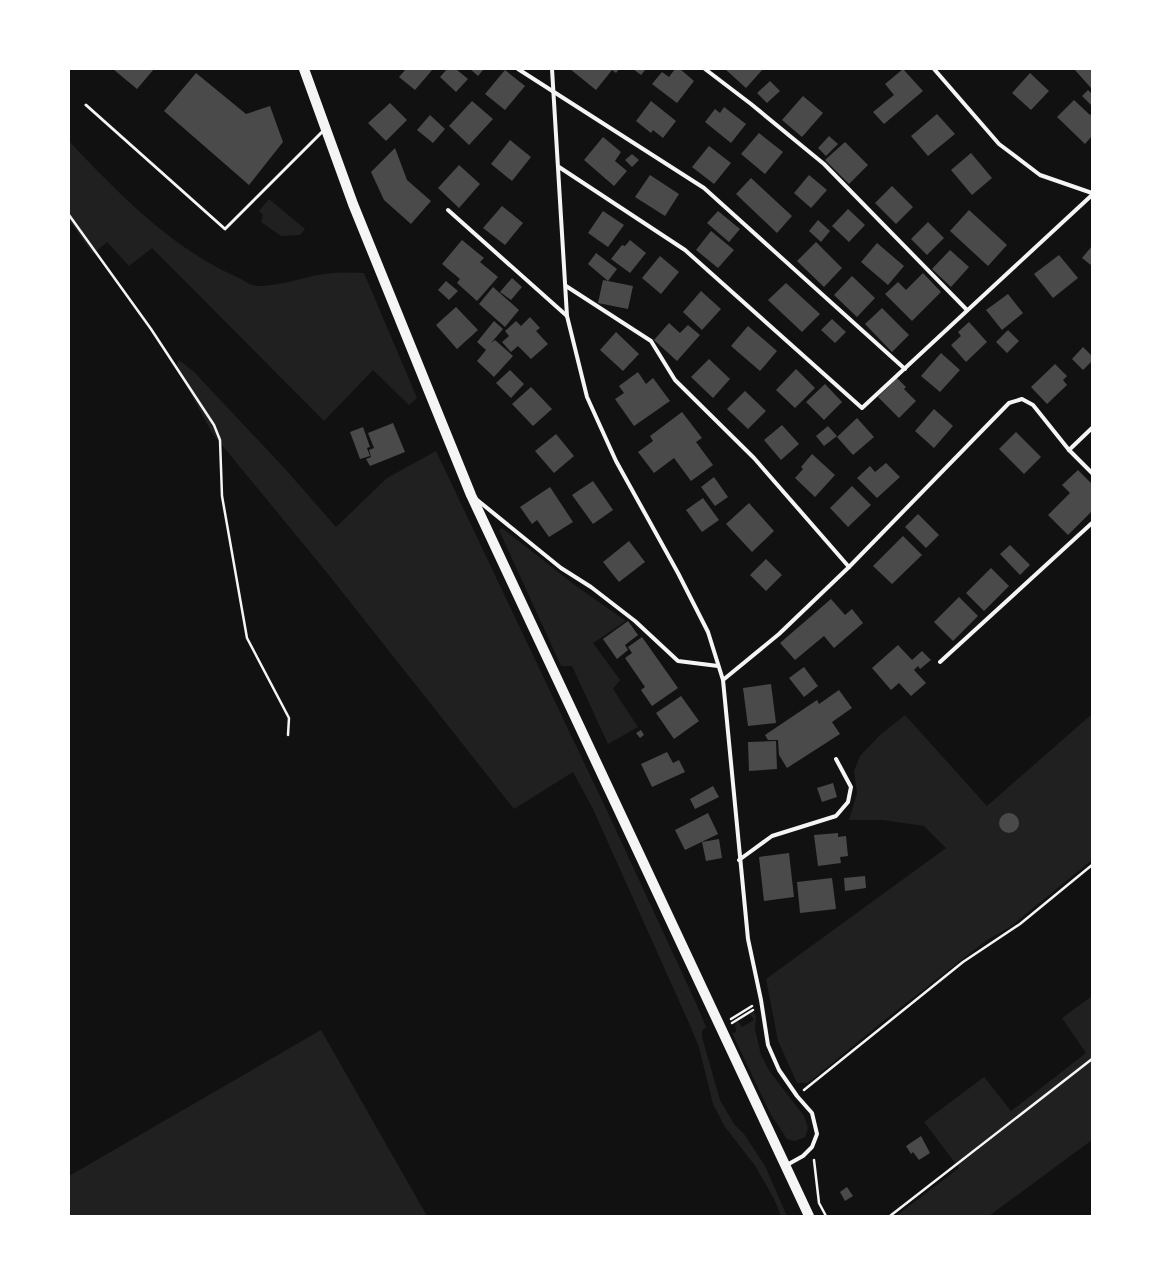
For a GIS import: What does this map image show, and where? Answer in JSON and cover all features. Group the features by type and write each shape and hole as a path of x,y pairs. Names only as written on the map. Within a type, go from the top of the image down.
{"main road":[{"path":"304,69 325,129 404,334 471,495 809,1216"}],"street":[{"path":"518,69 704,188 905,369"},
{"path":"552,69 567,316 590,404 616,462 678,573 708,632 722,680 735,790 739,860 748,939 768,1045 779,1070 797,1096 812,1113 817,1134 812,1147 803,1156 785,1166"},
{"path":"704,69 751,104 824,164 967,310"},
{"path":"559,167 685,250 862,408 1092,194 1040,175 999,144 934,69"},
{"path":"448,210 567,316"},
{"path":"566,286 651,341 675,380 754,458 849,568"},
{"path":"722,680 779,634 849,568 1010,403 1022,399 1033,405 1069,450 1092,473"},
{"path":"1069,450 1092,428"},
{"path":"471,495 561,568 591,587 635,621 678,661 718,666"},
{"path":"940,662 1092,523"},
{"path":"739,860 772,836 836,816 848,802 851,787 836,759"}],"lane":[{"path":"86,105 225,230 325,129"}],"path":[{"path":"69,216 151,328 214,425 220,440 222,496 247,638 289,718 288,735"},
{"path":"797,1096 963,962 1020,924 1092,865"},
{"path":"726,1022 761,1002"},
{"path":"731,1026 733,1022 761,1002"},
{"path":"890,1216 1092,1059"},
{"path":"812,1147 820,1203 826,1216"}],"shaded area":[{"path":"69,141 127,200 169,236 214,266 248,283 256,286 266,286 329,273 364,273 417,398 409,405 373,370 324,421 152,248 129,266 107,242 93,254 69,220"},
{"path":"269,199 305,229 300,235 281,236 261,222 263,215 259,211"},
{"path":"179,360 194,372 287,471 336,527 387,478 436,451 608,813 696,1003 706,1027 702,1031 702,1037 720,1100 734,1124 744,1134 765,1166 787,1216 781,1216 774,1199 756,1167 725,1127 713,1104 699,1047 689,1023 592,807 573,772 514,809 328,574 212,433 176,366"},
{"path":"502,528 576,586 626,621 593,643 620,680 613,689 638,727 608,744 572,666 561,666 499,530"},
{"path":"1092,714 1092,860 1010,927 987,940 882,1022 808,1083 797,1083 778,1041 766,979 946,848 924,826 883,820 849,820 857,793 854,771 860,756 880,735 905,715 987,806"},
{"path":"1092,996 1092,1140 989,1216 896,1216 959,1168 924,1122 984,1077 1011,1111 1086,1053 1062,1018"},
{"path":"754,1012 756,1017 755,1029 761,1055 770,1072 804,1116 808,1128 805,1137 795,1141 787,1139 771,1115 732,1033 736,1032 735,1023 738,1021 742,1027 754,1020 750,1014"},
{"path":"321,1030 427,1216 69,1216 69,1176"}],"building":[{"path":"113,69 154,69 137,89"},
{"path":"406,69 433,69 415,90 399,77"},
{"path":"447,69 456,69 468,79 456,92 440,77"},
{"path":"470,69 484,69 478,76"},
{"path":"570,69 619,69 616,73 612,70 596,90"},
{"path":"633,69 646,69 641,75"},
{"path":"675,69 680,69 694,81 677,103 652,84 662,72 669,77"},
{"path":"725,69 763,69 746,88"},
{"path":"903,69 923,91 884,124 873,112 894,95 885,84"},
{"path":"1074,69 1092,69 1091,88"},
{"path":"505,70 525,86 505,110 485,94"},
{"path":"196,73 246,114 270,106 283,142 249,185 164,111"},
{"path":"1030,73 1049,91 1031,110 1012,93"},
{"path":"770,81 780,91 767,103 757,93"},
{"path":"1088,90 1092,94 1092,106 1082,96"},
{"path":"803,96 823,113 802,137 782,120"},
{"path":"1074,100 1090,115 1092,113 1092,136 1085,144 1057,117"},
{"path":"472,101 493,119 469,145 449,126"},
{"path":"651,101 676,121 663,138 653,130 651,133 636,121"},
{"path":"390,103 407,120 386,141 368,123"},
{"path":"724,107 746,124 731,143 705,122 715,109 720,113"},
{"path":"937,114 955,134 928,156 911,136"},
{"path":"430,115 445,129 433,143 417,130"},
{"path":"759,133 783,152 765,174 741,154"},
{"path":"829,136 838,144 826,156 818,148"},
{"path":"603,137 621,152 615,161 627,171 614,186 584,160"},
{"path":"510,140 531,157 512,181 491,164"},
{"path":"845,142 868,165 849,184 825,160"},
{"path":"709,146 731,163 714,184 692,167"},
{"path":"395,148 407,180 431,201 411,224 384,200 371,172"},
{"path":"971,153 992,178 972,195 951,170"},
{"path":"632,154 639,160 632,167 625,160"},
{"path":"459,165 480,184 459,208 438,188"},
{"path":"650,175 679,194 665,216 635,197"},
{"path":"809,175 827,190 811,208 794,193"},
{"path":"751,178 792,216 777,233 736,194"},
{"path":"892,186 913,207 896,224 875,203"},
{"path":"502,206 523,223 505,245 483,228"},
{"path":"848,209 865,225 849,242 832,226"},
{"path":"969,210 1007,245 988,266 950,231"},
{"path":"603,211 624,225 608,247 588,233"},
{"path":"718,211 740,229 729,242 707,223"},
{"path":"818,220 830,231 821,242 809,231"},
{"path":"928,222 944,238 927,255 911,239"},
{"path":"711,231 734,250 718,268 696,250"},
{"path":"462,240 484,258 480,262 498,277 477,301 457,283 460,279 442,264"},
{"path":"630,240 646,253 630,273 611,259 622,245 625,246"},
{"path":"816,242 842,268 824,287 797,261"},
{"path":"877,243 904,266 888,285 861,262"},
{"path":"1092,246 1092,266 1082,258"},
{"path":"950,250 969,267 951,287 932,269"},
{"path":"596,253 617,269 608,281 588,264"},
{"path":"1059,255 1078,278 1053,298 1034,274"},
{"path":"660,256 679,272 661,294 642,278"},
{"path":"923,273 941,292 912,321 885,294 898,282 906,290"},
{"path":"852,276 875,298 857,317 834,295"},
{"path":"512,278 522,287 511,300 500,292"},
{"path":"603,280 633,286 628,309 598,303"},
{"path":"446,281 458,291 449,300 438,290"},
{"path":"786,283 820,314 802,332 768,300"},
{"path":"493,287 519,310 505,327 479,304"},
{"path":"701,291 721,309 702,330 683,312"},
{"path":"1008,294 1023,313 1002,330 986,310"},
{"path":"456,307 478,330 457,349 436,325"},
{"path":"882,308 909,335 892,352 865,324"},
{"path":"530,317 540,328 536,331 548,344 531,359 518,346 511,352 502,342 509,336 505,331 516,321 521,326"},
{"path":"832,319 846,332 835,343 821,330"},
{"path":"494,321 503,329 491,343 495,340 513,356 494,377 477,361 486,350 477,342"},
{"path":"969,322 987,342 966,362 951,345 961,336 958,332"},
{"path":"669,323 680,333 688,325 700,335 677,361 654,340"},
{"path":"748,326 777,351 760,371 731,346"},
{"path":"1008,330 1019,341 1007,353 996,342"},
{"path":"616,332 639,354 623,371 600,350"},
{"path":"1083,347 1092,356 1092,361 1083,370 1072,359"},
{"path":"941,353 960,370 940,392 921,376"},
{"path":"709,359 730,379 713,398 691,377"},
{"path":"1055,364 1067,376 1063,380 1067,385 1047,404 1031,387"},
{"path":"796,369 815,388 795,408 776,390"},
{"path":"510,370 524,384 511,398 496,383"},
{"path":"638,372 646,384 653,378 670,401 634,426 615,399 624,393 619,386"},
{"path":"897,378 906,387 904,389 916,401 899,418 878,397"},
{"path":"825,384 842,402 824,420 806,402"},
{"path":"531,387 552,409 533,426 512,404"},
{"path":"745,391 766,411 748,429 727,409"},
{"path":"934,409 953,426 934,448 915,431"},
{"path":"682,412 702,438 696,442 713,465 691,481 674,458 654,473 638,452 653,441 650,436"},
{"path":"857,418 874,437 853,455 837,437"},
{"path":"393,423 405,452 370,466 366,459 371,457 369,450 374,448 368,433"},
{"path":"782,425 799,444 781,460 764,440"},
{"path":"828,426 837,436 824,446 816,436"},
{"path":"363,427 370,447 367,448 370,456 360,459 350,432"},
{"path":"1016,432 1041,457 1024,474 999,449"},
{"path":"556,434 574,456 554,473 535,451"},
{"path":"812,454 835,475 815,497 795,478 803,469 801,467"},
{"path":"886,463 900,477 877,498 857,478 870,466 875,472"},
{"path":"1078,470 1092,484 1092,511 1068,535 1048,515 1070,493 1062,485"},
{"path":"714,477 728,497 715,506 701,487"},
{"path":"593,481 613,510 593,524 572,495"},
{"path":"852,486 871,505 848,527 830,508"},
{"path":"550,487 573,522 549,537 537,520 532,524 520,507"},
{"path":"703,498 719,520 702,532 686,510"},
{"path":"749,503 774,531 752,552 726,524"},
{"path":"918,514 939,535 926,548 905,527"},
{"path":"903,536 922,555 892,584 873,566"},
{"path":"629,541 645,562 619,582 603,562"},
{"path":"1010,545 1030,565 1020,575 1000,554"},
{"path":"766,559 782,575 766,591 750,575"},
{"path":"991,568 1009,586 984,611 966,593"},
{"path":"959,597 978,616 953,641 934,622"},
{"path":"831,599 845,615 852,609 863,623 834,648 824,636 795,660 780,643"},
{"path":"628,621 638,635 625,645 628,650 617,659 603,639"},
{"path":"642,637 678,688 652,706 641,690 645,687 625,658 632,653 628,647"},
{"path":"898,645 912,660 922,651 931,660 920,669 918,666 914,670 926,683 911,696 899,683 891,690 872,668"},
{"path":"804,667 818,686 804,697 789,678"},
{"path":"771,684 776,723 748,726 743,688"},
{"path":"839,690 852,708 832,722 840,734 787,768 779,755 778,740 768,740 765,735 817,700 819,704"},
{"path":"681,696 699,721 674,739 656,713"},
{"path":"641,730 644,735 640,738 636,733"},
{"path":"776,741 777,769 749,771 748,742"},
{"path":"667,752 673,763 679,760 685,772 652,787 641,764"},
{"path":"833,783 837,797 822,802 817,788"},
{"path":"713,786 719,797 695,809 690,799"},
{"path":"708,813 718,834 685,850 675,830"},
{"path":"1009,813 1016,816 1019,823 1016,830 1009,833 1002,830 999,823 1002,816"},
{"path":"838,833 838,837 846,836 848,856 840,857 841,863 818,866 814,835"},
{"path":"719,839 722,858 706,861 702,842"},
{"path":"789,853 794,897 764,901 759,857"},
{"path":"865,876 866,888 845,891 844,878"},
{"path":"832,878 836,909 800,913 797,882"},
{"path":"921,1136 930,1153 919,1160 913,1152 911,1154 906,1146"},
{"path":"847,1187 853,1196 845,1201 840,1192"}]}
